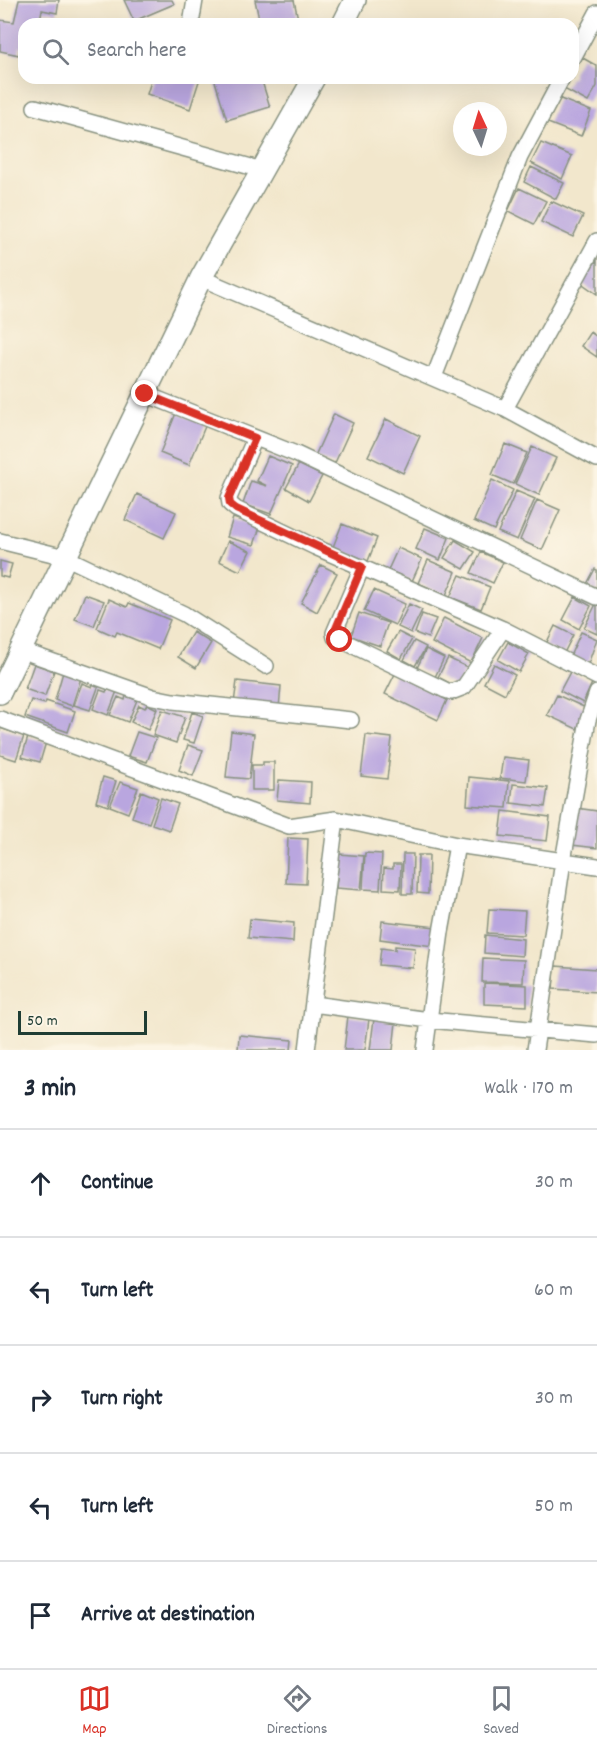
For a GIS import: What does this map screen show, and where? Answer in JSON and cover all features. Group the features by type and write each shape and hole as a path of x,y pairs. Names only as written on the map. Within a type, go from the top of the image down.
{"street":[{"path":"192,18 195,0"},
{"path":"346,18 355,0"},
{"path":"579,47 597,13"},
{"path":"0,693 201,279 311,84"},
{"path":"434,377 520,157 559,84"},
{"path":"35,106 262,170"},
{"path":"505,409 597,241"},
{"path":"201,279 505,409 597,458"},
{"path":"145,394 296,454 597,597"},
{"path":"255,438 229,498 230,504 236,509 305,542 503,629 597,677"},
{"path":"0,541 65,557 184,614 266,666"},
{"path":"362,567 334,633 335,637 445,690 451,692 464,687 503,629"},
{"path":"20,650 163,699 351,720"},
{"path":"535,1050 562,861 588,720 597,693"},
{"path":"0,719 289,826 336,819 457,845 597,866"},
{"path":"581,760 597,762"},
{"path":"307,1050 336,819"},
{"path":"425,1050 441,932 457,845"},
{"path":"313,1004 429,1020 597,1035"}],"building":[{"path":"19,0 59,0 57,13 42,10 40,18 18,18 18,55 0,51 0,20 14,22"},
{"path":"124,0 172,0 174,4 141,18 133,18"},
{"path":"255,0 294,0 298,18 259,18"},
{"path":"581,57 597,66 597,86 588,102 564,89 567,84 579,84"},
{"path":"150,84 198,84 190,109 147,94"},
{"path":"216,84 263,84 270,107 227,120"},
{"path":"558,98 591,111 581,136 548,123"},
{"path":"541,143 572,156 562,179 531,163"},
{"path":"531,167 564,183 556,199 524,182"},
{"path":"519,188 546,201 534,224 508,211"},
{"path":"551,201 583,216 573,237 541,222"},
{"path":"597,260 597,294 580,282"},
{"path":"590,332 597,337 597,357 581,346"},
{"path":"176,413 206,424 189,465 160,453"},
{"path":"334,414 353,423 334,465 315,456"},
{"path":"386,419 420,436 403,473 368,456"},
{"path":"505,444 527,453 513,484 492,475"},
{"path":"532,447 556,458 539,495 515,484"},
{"path":"268,456 292,466 271,514 243,504 251,481 267,486 257,481"},
{"path":"299,464 322,476 309,501 286,488"},
{"path":"492,480 513,490 494,530 474,521"},
{"path":"516,491 535,499 517,540 498,532"},
{"path":"137,494 176,512 164,538 125,520"},
{"path":"537,500 560,510 542,550 520,540"},
{"path":"233,518 260,527 254,545 227,537"},
{"path":"342,524 377,538 368,561 333,547"},
{"path":"425,528 449,538 440,560 416,549"},
{"path":"455,540 475,552 464,569 444,558"},
{"path":"228,541 250,551 240,571 219,561"},
{"path":"398,548 422,559 412,581 388,570"},
{"path":"481,552 503,562 493,583 471,573"},
{"path":"428,560 456,572 446,595 418,583"},
{"path":"0,561 12,564 8,578 0,576"},
{"path":"321,565 337,573 317,612 301,603"},
{"path":"595,569 597,570 597,592 586,586"},
{"path":"460,575 490,587 481,609 450,597"},
{"path":"374,590 405,604 395,625 364,611"},
{"path":"85,594 104,601 94,626 75,619"},
{"path":"575,597 591,606 579,629 563,620"},
{"path":"109,599 127,607 129,603 170,620 158,649 117,632 115,636 97,628"},
{"path":"597,602 597,634 584,628"},
{"path":"409,604 422,610 411,633 398,627"},
{"path":"359,613 388,623 380,646 351,636"},
{"path":"422,614 436,619 428,638 415,633"},
{"path":"444,618 483,638 471,663 432,643"},
{"path":"555,626 573,635 563,655 545,646"},
{"path":"193,632 211,643 196,668 178,657"},
{"path":"398,632 412,639 401,659 387,651"},
{"path":"581,632 597,639 588,664 570,656"},
{"path":"414,641 426,647 415,666 404,660"},
{"path":"508,642 529,654 519,672 498,660"},
{"path":"426,649 444,658 435,677 417,668"},
{"path":"448,658 467,667 457,687 438,677"},
{"path":"34,664 54,671 45,696 25,689"},
{"path":"494,664 515,675 505,694 484,683"},
{"path":"63,672 81,678 72,706 55,700"},
{"path":"570,672 592,683 583,703 560,691"},
{"path":"395,674 447,700 438,720 385,694"},
{"path":"237,681 281,686 279,708 234,703"},
{"path":"82,683 92,687 93,683 99,685 90,710 74,705"},
{"path":"108,688 117,691 108,715 93,709 100,690 106,692"},
{"path":"557,695 586,708 577,729 547,715"},
{"path":"126,696 137,700 128,722 110,715 118,697 125,700"},
{"path":"31,700 45,704 46,701 75,711 68,732 25,717"},
{"path":"147,704 157,709 148,730 131,722 139,705 145,708"},
{"path":"162,710 185,717 176,743 153,735"},
{"path":"192,712 203,716 194,743 183,740"},
{"path":"0,728 24,736 16,760 0,755"},
{"path":"231,731 254,734 249,779 226,777"},
{"path":"137,732 156,738 147,762 128,756"},
{"path":"366,735 392,738 387,779 361,776"},
{"path":"28,737 46,742 40,762 22,757"},
{"path":"188,745 203,750 193,776 179,770"},
{"path":"503,757 529,760 526,781 500,778"},
{"path":"263,762 274,762 274,790 252,790 252,765 263,765"},
{"path":"103,777 116,781 108,806 96,802"},
{"path":"469,777 509,781 507,808 467,805"},
{"path":"279,780 311,782 310,803 277,800"},
{"path":"120,782 138,788 128,813 110,806"},
{"path":"513,784 548,788 545,807 511,803"},
{"path":"141,791 158,798 149,823 132,817"},
{"path":"161,798 178,804 169,830 152,824"},
{"path":"576,808 597,811 597,848 572,845"},
{"path":"503,811 550,817 547,841 500,836"},
{"path":"288,838 308,839 306,884 286,883"},
{"path":"365,853 382,854 380,890 363,889"},
{"path":"339,854 364,856 361,890 336,888"},
{"path":"403,854 413,854 412,894 402,894"},
{"path":"418,855 429,855 428,894 417,893"},
{"path":"393,864 401,864 400,890 383,889 384,868 393,869"},
{"path":"489,909 525,911 523,935 487,933"},
{"path":"250,919 294,923 293,942 248,938"},
{"path":"382,921 436,927 433,946 380,939"},
{"path":"485,935 523,939 522,956 484,953"},
{"path":"395,946 415,948 413,968 379,965 381,948 395,950"},
{"path":"483,958 524,960 523,983 482,982"},
{"path":"555,966 597,969 597,992 553,989"},
{"path":"484,983 527,985 527,1006 484,1004"},
{"path":"348,1016 369,1019 365,1050 344,1050"},
{"path":"374,1019 396,1022 393,1050 370,1050"},
{"path":"239,1035 292,1040 291,1050 238,1050"}],"route":[{"path":"145,394 255,438 229,498 230,504 315,547 362,567 334,633 335,637 340,640"}]}
